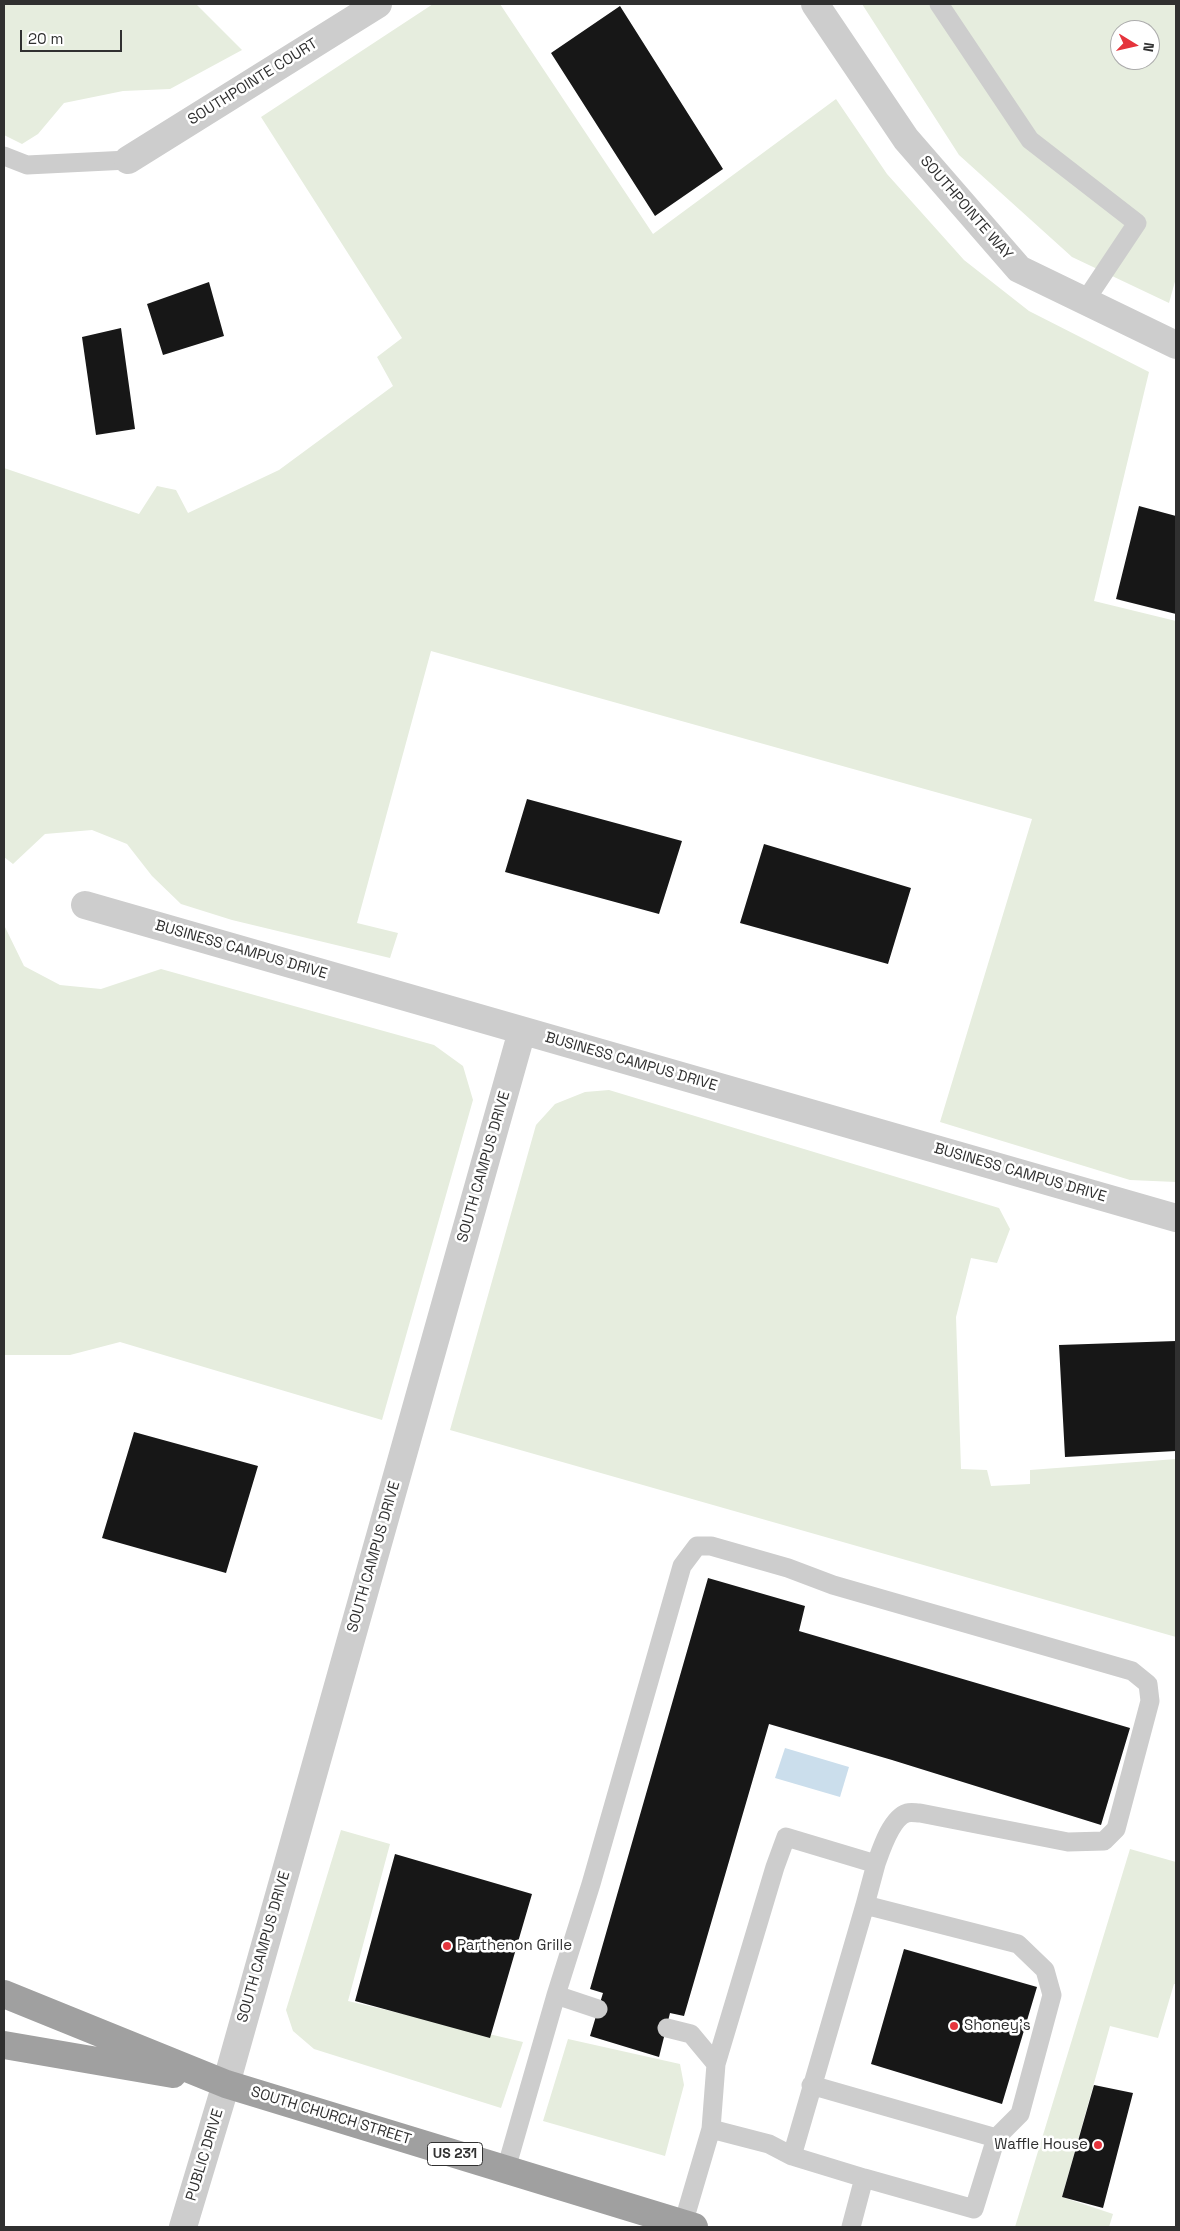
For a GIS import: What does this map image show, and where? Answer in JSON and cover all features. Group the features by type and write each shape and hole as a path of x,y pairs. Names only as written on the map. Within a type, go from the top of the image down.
{"highway":[{"name":"SOUTH CHURCH STREET","path":"4,1994 226,2084 676,2224"},
{"name":"SOUTH CHURCH STREET","path":"4,2045 226,2084"}],"street":[{"name":"SOUTHPOINTE COURT","path":"128,160 378,4"},
{"name":"SOUTHPOINTE WAY","path":"822,6 906,139 1019,269 1176,345"},
{"name":"BUSINESS CAMPUS DRIVE","path":"85,905 1176,1218"},
{"name":"SOUTH CAMPUS DRIVE","path":"226,2084 522,1031"},
{"name":"PUBLIC DRIVE","path":"183,2227 226,2084"}],"lane":[{"path":"939,4 1030,140 1137,223 1084,301"},
{"path":"4,156 27,165 128,160"},
{"path":"506,2170 556,1996 591,1884 682,1566 697,1546 712,1546 788,1568 833,1585 1132,1671 1148,1684 1150,1701 1116,1829 1104,1840 1068,1842 920,1813 907,1813 897,1820 884,1841 876,1864 792,2156"},
{"path":"676,2224 710,2129 716,2064 775,1867 786,1837 876,1864"},
{"path":"710,2129 769,2144 792,2156 974,2209 996,2138 1020,2114 1052,1995 1045,1970 1018,1944 865,1905"},
{"path":"556,1996 598,2009"},
{"path":"668,2028 691,2034 716,2064"},
{"path":"811,2085 996,2138"},
{"path":"851,2227 864,2178"}],"green space":[{"path":"4,4 196,4 242,50 170,89 123,91 64,103 38,134 22,144 4,135"},
{"path":"433,4 500,4 653,234 836,99 887,174 964,260 1029,311 1149,372 1094,601 1176,621 1176,1182 1130,1180 940,1122 1032,819 431,651 357,923 398,933 390,958 232,920 181,904 152,876 127,844 92,830 45,834 13,864 4,857 4,468 139,514 157,486 176,490 188,513 279,470 393,386 377,357 402,338 261,117"},
{"path":"862,4 1176,4 1176,278 1169,303 1072,257 959,155"},
{"path":"4,925 24,966 60,985 101,989 161,969 434,1045 463,1066 473,1100 382,1420 120,1342 70,1355 4,1355"},
{"path":"609,1090 999,1208 1010,1229 997,1263 971,1258 956,1317 961,1469 987,1470 991,1486 1030,1484 1030,1470 1176,1459 1176,1637 450,1430 536,1125 555,1104 585,1092"},
{"path":"341,1830 390,1844 348,2001 523,2042 501,2108 314,2049 293,2031 286,2010"},
{"path":"1130,1849 1176,1862 1176,1984 1174,1984 1158,2038 1110,2026 1062,2197 1113,2214 1109,2227 1015,2227"},
{"path":"568,2039 680,2064 684,2085 665,2156 543,2121"}],"water":[{"path":"785,1748 849,1767 840,1797 775,1778"}],"building":[{"path":"620,6 723,169 655,216 551,53"},
{"path":"209,282 224,336 163,355 147,304"},
{"path":"121,328 135,429 96,435 82,337"},
{"path":"1139,506 1176,516 1176,614 1116,599"},
{"path":"527,799 682,841 659,914 505,872"},
{"path":"764,844 911,888 888,964 740,923"},
{"path":"1176,1341 1176,1451 1065,1457 1059,1345"},
{"path":"134,1432 258,1466 226,1573 102,1538"},
{"path":"708,1578 805,1606 799,1631 1130,1728 1101,1825 769,1724 684,2016 670,2013 659,2057 590,2036 603,1993 590,1989"},
{"path":"395,1854 532,1894 490,2038 355,2001"},
{"path":"904,1949 1037,1987 1002,2104 871,2064"},
{"name":"Waffle House","path":"1094,2085 1133,2093 1103,2208 1062,2197"}],"place":[{"name":"Parthenon Grille","path":"447,1946"},
{"name":"Shoney's","path":"954,2026"},
{"name":"Waffle House","path":"1098,2145"}]}
